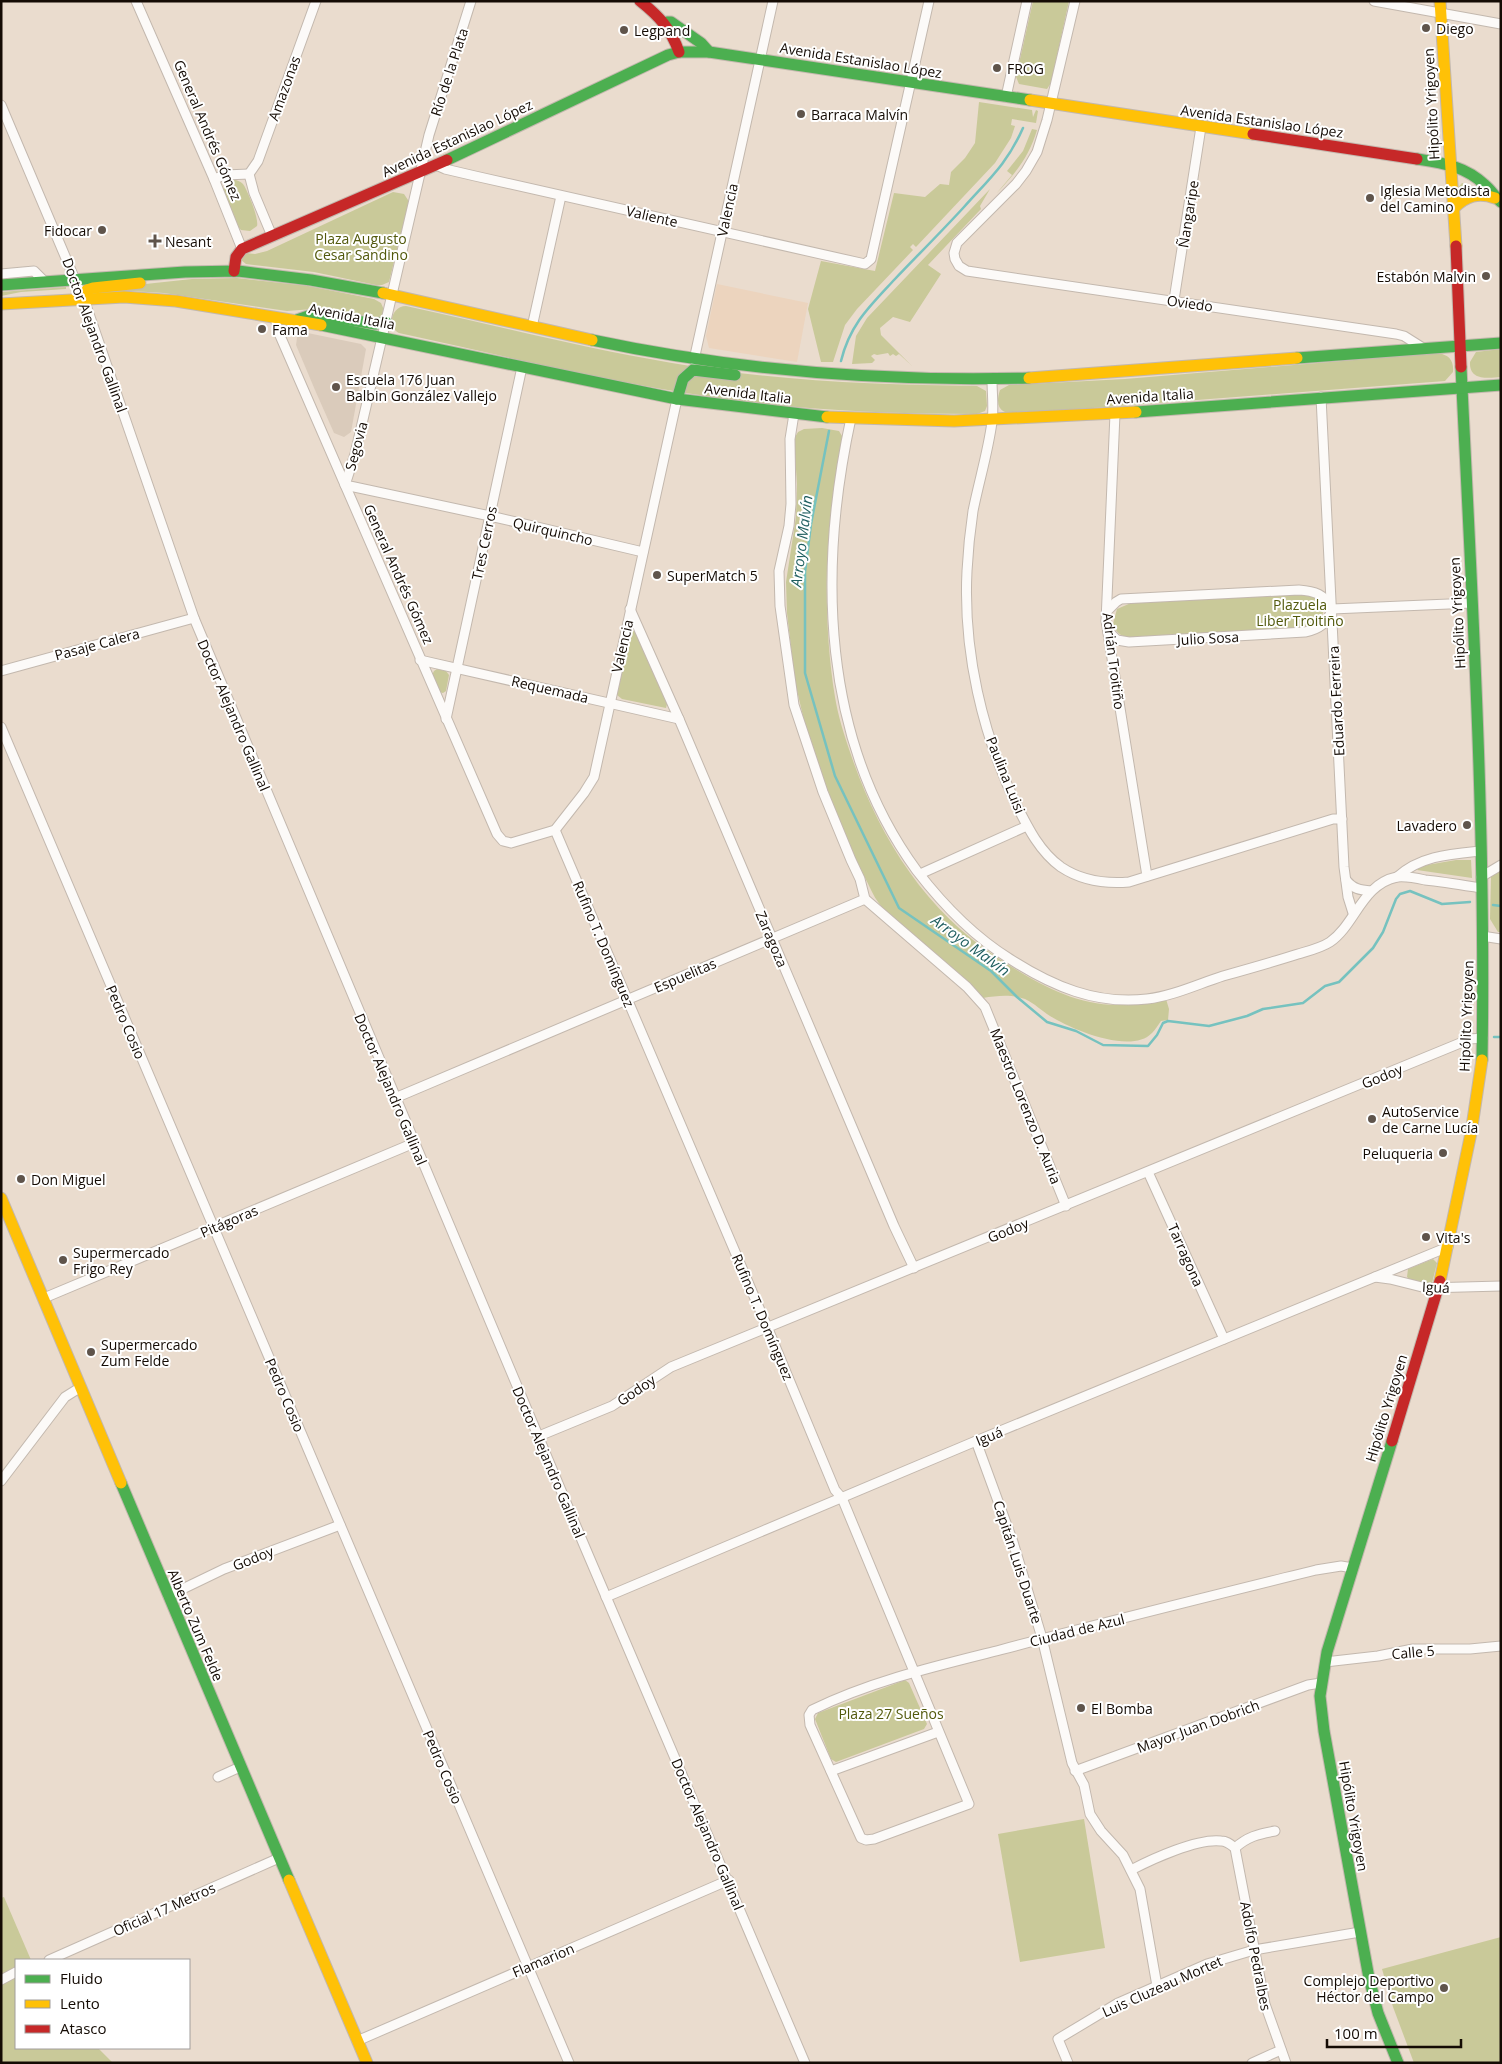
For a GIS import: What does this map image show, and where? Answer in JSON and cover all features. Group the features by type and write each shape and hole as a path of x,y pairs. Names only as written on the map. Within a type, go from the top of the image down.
{"street":[{"name":"General Andrés Gómez","path":"136,1 214,179 242,249"},
{"path":"141,14 146,1"},
{"name":"Amazonas","path":"248,174 258,161 316,1"},
{"name":"Río de la Plata","path":"420,173 429,135 471,1"},
{"path":"640,1 665,22 672,31 679,52"},
{"name":"Valencia","path":"694,360 773,1"},
{"path":"911,83 929,1"},
{"path":"1006,97 1027,1"},
{"path":"1051,103 1074,1"},
{"path":"1374,1 1501,24"},
{"name":"Hipólito Yrigoyen","path":"1398,2063 1376,2005 1360,1932 1320,1705 1321,1683 1325,1662 1438,1289 1471,1133 1483,1038 1481,882 1472,603 1454,208 1440,1"},
{"path":"665,22 671,22 701,43 709,52"},
{"name":"Avenida Estanislao López","path":"242,249 420,173 668,55 679,52 709,52 1450,164 1475,178 1490,190 1498,200"},
{"name":"Valiente","path":"436,165 561,196 866,264 872,259 911,83"},
{"name":"Oviedo","path":"1051,103 1041,143 1026,172 957,243 954,254 957,263 967,271 1396,334 1404,336 1423,348"},
{"name":"Doctor Alejandro Gallinal","path":"1,105 84,298 194,618 414,1143 805,2063"},
{"name":"Ñangaripe","path":"1174,300 1201,127"},
{"name":"Segovia","path":"345,485 356,454 420,173"},
{"path":"214,179 248,174 272,236"},
{"path":"1454,208 1474,194 1480,193 1498,200"},
{"path":"532,327 561,196"},
{"path":"234,271 236,257 242,249"},
{"path":"1,274 34,271 45,282"},
{"name":"Avenida Italia","path":"1,285 234,271 289,277 392,296 694,360 759,369 892,379 992,380 1038,378 1501,343"},
{"path":"84,298 87,290 93,288 155,280 178,273"},
{"path":"1,300 22,294 67,291 72,288 76,279"},
{"name":"Avenida Italia","path":"1,304 124,297 176,301 297,320 677,399 735,408 794,414 913,422 992,421 1115,414 1321,397 1501,385"},
{"path":"297,320 314,314 374,324 386,322"},
{"name":"General Andrés Gómez","path":"275,316 278,331 497,834 503,841 511,842 555,830"},
{"name":"Tres Cerros","path":"446,719 522,367"},
{"path":"677,399 682,380 688,372 693,370 737,375 759,369"},
{"name":"Paulina Luisi","path":"992,380 992,421 969,541 967,627 978,695 1002,773 1027,826 1050,858 1061,867 1076,875 1102,883 1129,882 1332,819 1342,818"},
{"name":"Eduardo Ferreira","path":"1321,397 1342,818 1346,880 1350,908 1353,913"},
{"name":"Valencia","path":"555,830 594,777 677,399"},
{"path":"794,414 790,439 791,504 779,571 780,606 794,705 823,792 860,879 865,900"},
{"name":"Adrián Troitiño","path":"1115,414 1107,611 1108,631 1147,876"},
{"path":"851,418 834,523 832,563 833,631 840,689 849,729 873,795 897,842 932,892 986,944 1057,985 1100,998 1123,1000 1149,999 1316,948 1330,942 1371,891 1416,864 1428,859 1449,854 1480,851"},
{"name":"Quirquincho","path":"345,485 490,516 642,552"},
{"path":"1107,611 1122,599 1299,590 1323,596 1328,600 1332,610 1472,603"},
{"name":"Zaragoza","path":"630,609 679,719 894,1226 914,1268"},
{"name":"Julio Sosa","path":"1108,631 1117,640 1129,642 1305,632 1320,627 1327,620 1332,610"},
{"name":"Pasaje Calera","path":"1,671 194,618"},
{"name":"Requemada","path":"420,660 679,719"},
{"name":"Pedro Cosio","path":"1,727 569,2063"},
{"path":"920,874 1027,826"},
{"name":"Rufino T. Domínguez","path":"555,830 835,1490 842,1498 969,1804 866,1840 861,1838 857,1832 831,1771"},
{"path":"1397,877 1481,882 1501,865"},
{"path":"1346,880 1353,888 1371,891"},
{"name":"Espuelitas","path":"395,1098 865,900"},
{"name":"Maestro Lorenzo D. Auria","path":"865,900 967,987 985,1007 1066,1206"},
{"path":"1482,936 1501,939"},
{"name":"Godoy","path":"539,1436 612,1406 670,1368 1470,1039 1483,1038"},
{"name":"Pitágoras","path":"44,1298 414,1143"},
{"name":"Tarragona","path":"1148,1172 1224,1339"},
{"name":"Alberto Zum Felde","path":"1,1198 366,2063"},
{"name":"Iguá","path":"606,1597 976,1441 1448,1247"},
{"path":"1405,1264 1403,1272 1406,1283"},
{"name":"Iguá","path":"1372,1277 1438,1289 1501,1286"},
{"path":"1,1481 65,1397 81,1387"},
{"name":"Capitán Luis Duarte","path":"976,1441 1013,1542 1042,1638 1072,1763 1084,1784 1087,1804 1094,1823 1123,1855 1140,1889 1157,1986"},
{"name":"Godoy","path":"168,1596 224,1569 340,1525"},
{"name":"Ciudad de Azul","path":"831,1771 810,1725 809,1715 812,1710 882,1681 1042,1638 1316,1570 1341,1566 1353,1568"},
{"name":"Calle 5","path":"1325,1662 1378,1656 1413,1649 1470,1649 1501,1646"},
{"name":"Mayor Juan Dobrich","path":"1076,1771 1308,1685 1321,1683"},
{"path":"831,1771 938,1732"},
{"path":"218,1777 240,1767"},
{"path":"1131,1870 1160,1856 1211,1841 1223,1841 1235,1848 1245,1838 1255,1834 1275,1831"},
{"name":"Adolfo Pedralbes","path":"1235,1848 1265,2004 1286,2063"},
{"name":"Oficial 17 Metros","path":"51,1959 279,1858"},
{"name":"Flamarion","path":"357,2041 728,1880"},
{"name":"Luis Cluzeau Mortet","path":"1068,2063 1058,2039 1118,2003 1207,1964 1254,1950 1360,1932"},
{"path":"1,1980 15,1973"},
{"path":"1252,2063 1280,2050"}],"shaded area":[{"path":"717,284 808,303 797,362 709,348 706,336"},
{"name":"Escuela 176 Juan Balbin González Vallejo","path":"298,331 361,344 366,349 351,432 344,437 334,433 315,390 296,345"}],"green space":[{"path":"1033,1 1069,1 1051,83 1047,89 1019,84 1016,77"},
{"path":"979,102 1032,110 1033,117 1036,110 1038,111 1036,123 1012,119 1011,125 1015,126 1011,138 995,163 916,247 913,244 910,247 913,250 857,309 845,325 833,362 821,362 808,309 821,261 875,271 894,193 925,197 940,184 949,185 951,172 965,158 975,143"},
{"path":"1032,129 1037,130 1026,157 1015,172 996,194 1012,175 1007,171 1023,151"},
{"path":"232,179 243,184 253,205 257,226 250,231 241,230 238,227 223,190 225,184"},
{"path":"1462,183 1473,190 1458,198 1457,189"},
{"path":"990,189 980,206 981,209 928,265 941,274 910,322 893,317 880,328 881,335 912,366 899,354 890,356 888,353 874,354 871,356 875,360 872,363 852,364 856,336 867,318"},
{"name":"Plaza Augusto Cesar Sandino","path":"393,192 404,194 408,200 408,205 389,282 376,285 314,272 246,264 241,260 245,253 255,254 267,251"},
{"path":"237,278 308,286 374,299 381,303 384,310 381,318 377,320 313,309 287,311 164,293 99,289 192,279"},
{"path":"66,287 66,289 21,292 1,296 1,292"},
{"path":"406,306 638,357 710,369 824,381 977,386 986,391 987,406 985,411 977,414 875,412 773,405 667,390 399,333 393,326 392,317 397,309"},
{"path":"1501,349 1501,377 1480,377 1473,372 1470,362 1476,352"},
{"path":"1438,353 1448,357 1453,364 1453,372 1445,381 1016,414 1003,411 999,407 998,400 1000,390 1009,385 1125,379"},
{"path":"822,428 839,431 842,436 840,469 827,568 828,632 833,681 838,711 861,783 890,841 926,894 948,917 972,939 1011,967 1054,990 1085,1001 1123,1005 1166,999 1169,1009 1168,1020 1161,1021 1152,1033 1142,1039 1116,1041 1086,1033 1050,1016 1019,997 983,998 882,907 858,867 823,784 807,733 795,682 787,613 786,582 796,517 797,484 794,439 798,432 804,429"},
{"name":"Plazuela Liber Troitiño","path":"1303,594 1319,597 1323,605 1322,617 1314,628 1135,638 1121,635 1113,624 1117,609 1131,603"},
{"path":"636,630 667,704 666,708 622,699 617,695 631,631"},
{"path":"437,669 446,671 449,675 446,691 443,693 439,692 432,675"},
{"path":"1456,860 1471,860 1472,878 1417,870 1421,866"},
{"path":"1501,869 1501,932 1498,932 1490,919 1491,877"},
{"path":"1433,1259 1437,1263 1432,1283 1407,1277 1408,1269"},
{"name":"Plaza 27 Sueños","path":"905,1680 909,1683 927,1724 924,1729 836,1762 831,1759 815,1719 818,1713"},
{"path":"1084,1819 1105,1948 1020,1962 998,1834"},
{"path":"4,1897 31,1959 15,1959 15,2049 99,2049 113,2063 1,2063 1,1898"},
{"name":"Complejo Deportivo Héctor del Campo","path":"1501,1937 1501,2063 1414,2063 1393,2007 1382,1969"}],"waterway":[{"name":"Arroyo Malvín","path":"841,361 850,336 862,316 997,170 1011,152 1023,128"},
{"name":"Arroyo Malvín","path":"829,431 811,524 805,572 805,673 835,776 899,908 991,971 1017,997 1047,1022 1076,1031 1103,1045 1148,1046 1157,1035 1163,1023 1168,1021 1209,1026 1247,1016 1263,1009 1303,1003 1325,986 1339,982 1373,948 1383,932 1396,899 1400,894 1410,891 1442,904 1470,902"},
{"name":"Arroyo Malvín","path":"1493,905 1501,906"},
{"path":"1494,1037 1501,1037"}],"traffic: fast":[{"path":"667,22 671,22 701,43 709,52"},
{"path":"447,160 668,55 679,52 709,52 1030,100"},
{"path":"1417,159 1453,166 1470,173 1501,202"},
{"path":"1,285 185,272 238,271 311,280 383,293"},
{"path":"297,320 314,314 375,324 386,322"},
{"path":"321,325 677,399 827,417"},
{"path":"592,340 701,360 809,372 918,378 1029,378"},
{"path":"1297,358 1501,343"},
{"path":"1461,367 1474,627 1480,800 1483,973 1482,1060"},
{"path":"677,399 683,379 693,370 735,375"},
{"path":"1136,412 1501,385"},
{"path":"1392,1441 1327,1652 1320,1696 1324,1731 1369,1978 1378,2013 1398,2063"},
{"path":"121,1483 289,1880"}],"traffic: slow":[{"path":"1440,1 1456,246"},
{"path":"1030,100 1253,134"},
{"path":"1454,208 1473,196 1483,195 1495,198"},
{"path":"84,298 87,290 93,288 140,283"},
{"path":"383,293 592,340"},
{"path":"1,304 124,297 176,301 321,325"},
{"path":"1029,378 1297,358"},
{"path":"827,417 954,421 1136,412"},
{"path":"1440,1281 1471,1133 1482,1060"},
{"path":"1,1198 121,1483"},
{"path":"289,1880 367,2063"}],"traffic: jam":[{"path":"640,1 664,24 679,52"},
{"path":"1253,134 1417,159"},
{"path":"234,271 236,257 242,249 447,160"},
{"path":"1456,246 1461,367"},
{"path":"1392,1441 1440,1281"}],"place":[{"name":"Diego","path":"1426,28"},
{"name":"Legpand","path":"624,30"},
{"name":"FROG","path":"997,68"},
{"name":"Barraca Malvín","path":"801,114"},
{"name":"Iglesia Metodista del Camino","path":"1370,198"},
{"name":"Fidocar","path":"102,230"},
{"name":"Nesant","path":"155,241"},
{"name":"Estabón Malvin","path":"1486,276"},
{"name":"Fama","path":"262,329"},
{"name":"Escuela 176 Juan Balbin González Vallejo","path":"336,387"},
{"name":"SuperMatch 5","path":"657,575"},
{"name":"Lavadero","path":"1467,825"},
{"name":"AutoService de Carne Lucía","path":"1372,1119"},
{"name":"Peluqueria","path":"1443,1153"},
{"name":"Don Miguel","path":"21,1179"},
{"name":"Vita's","path":"1426,1237"},
{"name":"Supermercado Frigo Rey","path":"63,1260"},
{"name":"Supermercado Zum Felde","path":"91,1352"},
{"name":"El Bomba","path":"1081,1708"},
{"name":"Complejo Deportivo Héctor del Campo","path":"1444,1988"}]}
